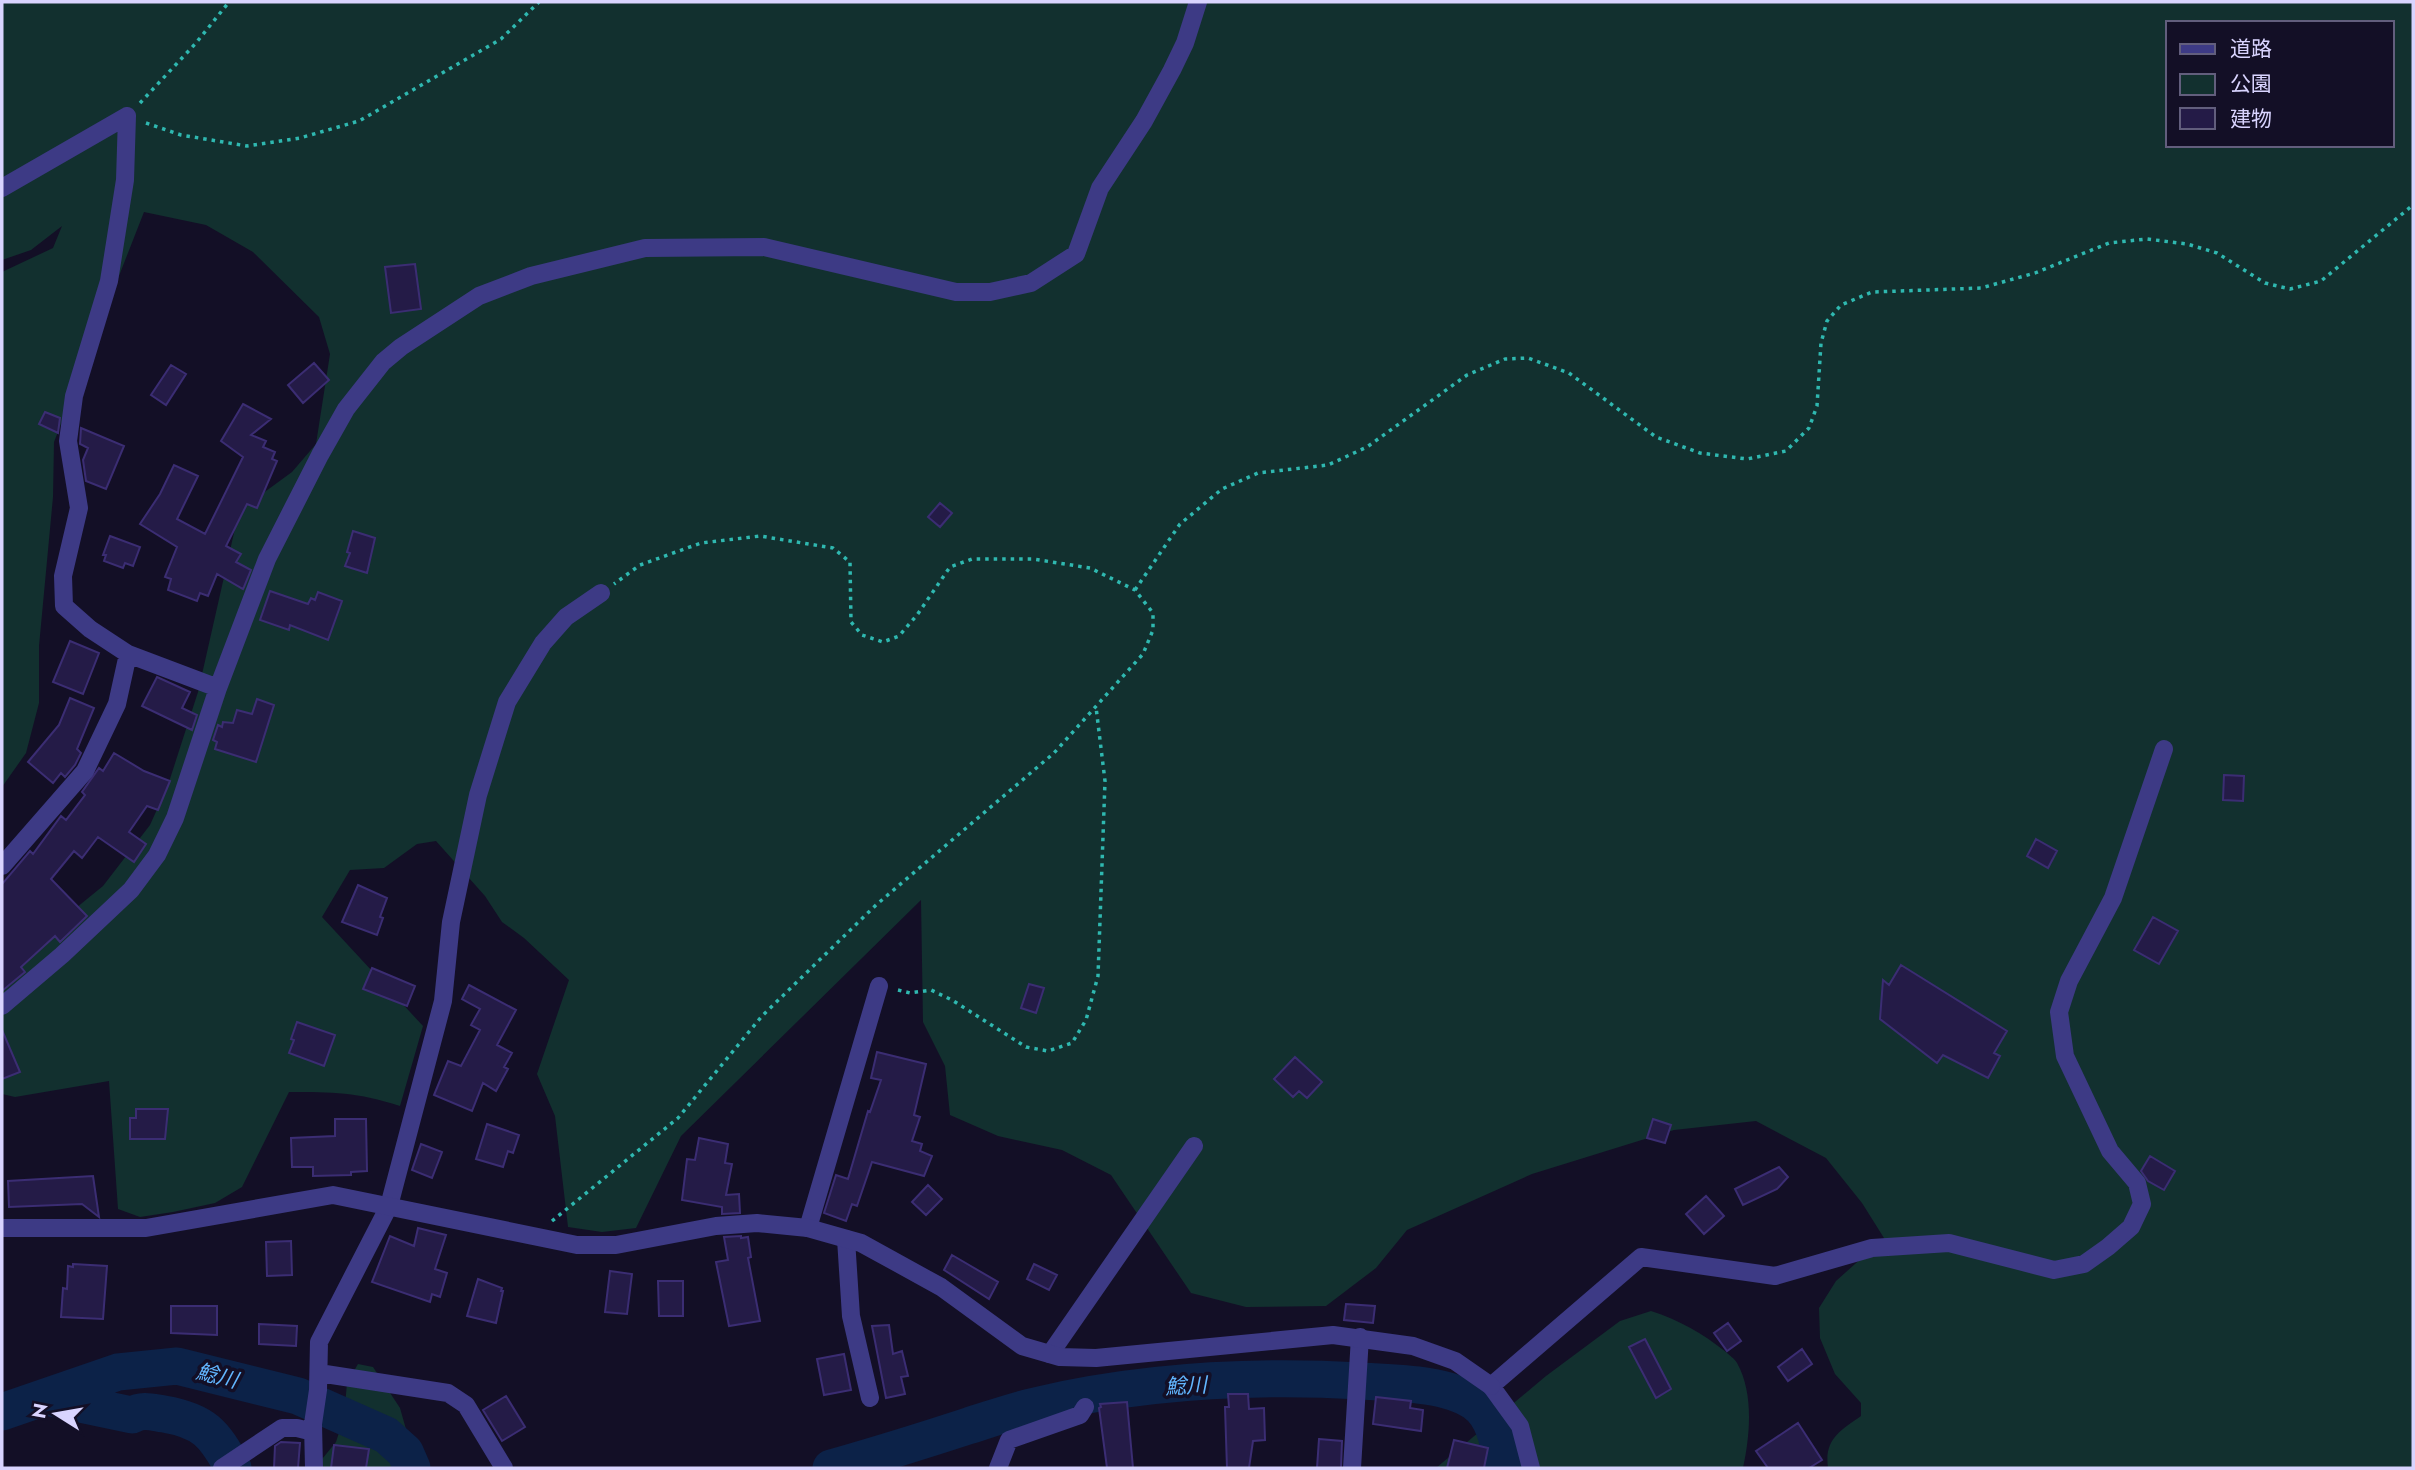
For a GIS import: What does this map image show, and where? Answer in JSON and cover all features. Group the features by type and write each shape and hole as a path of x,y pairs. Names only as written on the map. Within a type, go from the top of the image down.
{"street":[{"path":"2,1006 62,955 131,890 157,855 175,818 218,688 267,559 346,409 383,362 401,347 479,296 531,276 645,248 764,247 956,292 990,292 1031,283 1076,254 1100,188 1144,121 1172,70 1185,43 1198,2"},
{"path":"2,188 127,116"},
{"path":"127,116 125,180 109,281 74,396 68,441 79,508 63,576 64,606 90,629 128,654 218,688"},
{"path":"314,1468 313,1428 319,1342 389,1206 443,1001 452,922 478,795 508,702 543,643 566,617 601,593"},
{"path":"2,866 85,771 117,704 128,654"},
{"path":"1491,1386 1641,1257 1775,1276 1872,1248 1949,1242 2054,1270 2084,1264 2131,1227 2142,1204 2137,1183 2109,1151 2064,1056 2059,1012 2069,981 2113,898 2164,749"},
{"path":"808,1228 879,986"},
{"path":"1050,1354 1194,1146"},
{"path":"2,1228 146,1228 333,1195 531,1238 577,1245 616,1245 716,1226 757,1223 808,1228 861,1243 941,1287 1022,1346 1060,1357 1096,1358 1333,1335 1413,1346 1455,1360 1491,1386 1520,1426 1531,1468"},
{"path":"846,1240 851,1316 870,1398"},
{"path":"1352,1468 1360,1337"},
{"path":"318,1382 448,1393 466,1405 504,1468"},
{"path":"998,1468 1009,1440 1080,1415 1085,1407"},
{"path":"222,1468 282,1428 313,1428"}],"path":[{"path":"229,2 196,43 127,116 181,135 247,146 300,138 359,121 501,39 539,2"},
{"path":"1135,590 1180,524 1222,489 1258,473 1328,464 1338,460 1367,446 1467,375 1505,359 1528,358 1569,373 1656,437 1700,453 1747,459 1786,450 1809,428 1817,405 1821,343 1828,321 1841,305 1872,292 1981,288 2035,273 2109,243 2147,239 2187,244 2217,253 2265,283 2290,289 2321,281 2413,205"},
{"path":"531,1238 678,1118 761,1016 876,905 1054,753 1143,654 1153,630 1153,613 1135,590 1090,568 1033,559 972,559 950,567 899,636 883,642 862,635 851,622 850,562 832,548 760,536 701,543 689,547 640,565 601,593"},
{"path":"879,986 910,993 932,990 1026,1047 1048,1051 1072,1043 1086,1020 1098,976 1105,781 1096,707"}],"green space":[{"path":"2,2 2413,2 2413,1468 1828,1468 1827,1458 1831,1443 1840,1431 1861,1416 1861,1403 1835,1374 1820,1338 1819,1308 1836,1281 1884,1238 1862,1203 1826,1158 1756,1121 1674,1130 1532,1174 1407,1230 1376,1268 1326,1306 1246,1307 1191,1293 1111,1175 1062,1150 998,1136 950,1115 945,1066 923,1022 921,900 681,1136 636,1228 602,1232 568,1227 555,1116 537,1074 569,980 524,938 502,922 485,896 436,841 417,844 384,868 350,870 322,917 423,1026 400,1106 345,1094 289,1092 242,1187 215,1203 173,1212 140,1217 118,1209 109,1081 15,1097 2,1094 2,977 33,943 103,886 150,825 168,785 198,692 236,524 247,505 292,472 316,444 330,354 319,317 253,252 206,225 144,212 54,442 53,497 39,646 39,703 26,753 2,787 2,272 53,248 62,226 31,250 2,260"},
{"path":"1651,1311 1699,1333 1737,1363 1746,1388 1749,1415 1743,1468 1436,1468 1546,1376 1620,1321"},
{"path":"358,1364 373,1367 400,1408 417,1468 308,1468 318,1464 336,1442 344,1417 347,1383"}],"building":[{"path":"415,264 421,309 391,313 385,267"},
{"path":"314,363 329,380 303,403 288,385"},
{"path":"171,365 186,374 166,405 151,395"},
{"path":"243,404 271,419 251,435 266,441 263,447 275,452 272,459 277,461 257,508 247,504 226,546 241,554 236,562 251,570 243,589 217,574 208,596 200,593 197,601 168,590 171,579 165,577 177,547 140,524 160,494 174,465 198,476 177,519 205,534 243,457 221,441"},
{"path":"45,412 60,418 58,433 39,424"},
{"path":"81,428 124,446 106,489 86,481 83,460 88,448 80,444"},
{"path":"940,503 952,513 940,527 928,517"},
{"path":"353,531 375,538 367,573 345,566"},
{"path":"110,536 140,547 133,566 125,563 123,568 104,561 106,555 103,555"},
{"path":"270,591 308,604 311,598 315,600 318,592 342,601 328,640 290,625 289,630 260,620"},
{"path":"70,641 99,653 83,694 53,682"},
{"path":"157,677 190,692 182,708 197,715 192,730 142,706"},
{"path":"70,698 94,708 77,749 81,753 75,765 65,777 61,773 53,783 28,762 59,725"},
{"path":"257,699 274,705 256,762 215,749 217,742 213,740 218,725 222,727 223,722 233,723 237,710 252,714"},
{"path":"114,753 144,771 170,781 158,810 147,806 129,832 146,844 134,862 98,837 82,858 74,851 51,879 87,916 60,942 55,936 21,967 25,972 2,991 2,884 30,851 33,854 61,816 66,820 85,795 82,792 99,768 103,771"},
{"path":"2224,775 2244,776 2243,801 2223,800"},
{"path":"2036,839 2057,851 2048,868 2027,856"},
{"path":"358,885 387,898 377,935 342,922"},
{"path":"2153,917 2178,931 2159,964 2134,950"},
{"path":"1901,965 2007,1031 1994,1053 2000,1056 1988,1078 1943,1055 1937,1063 1880,1019 1883,980 1889,985"},
{"path":"372,968 415,986 407,1006 363,989"},
{"path":"1029,984 1044,988 1036,1013 1021,1008"},
{"path":"469,985 516,1010 497,1045 512,1053 504,1067 508,1069 496,1091 483,1083 472,1111 434,1095 448,1061 461,1066 480,1030 471,1025 480,1009 462,999"},
{"path":"297,1022 335,1035 324,1066 289,1053"},
{"path":"2,1030 20,1072 2,1079"},
{"path":"877,1052 926,1064 914,1115 920,1117 912,1141 922,1144 920,1151 932,1156 924,1176 872,1162 857,1206 852,1204 846,1221 824,1213 836,1175 848,1179 868,1111 870,1112 881,1080 871,1078"},
{"path":"1295,1057 1322,1082 1307,1098 1299,1091 1293,1097 1274,1079"},
{"path":"136,1109 168,1109 165,1139 130,1139 130,1118 136,1118"},
{"path":"335,1119 366,1119 367,1171 351,1172 351,1175 313,1176 313,1167 292,1167 291,1138 335,1136"},
{"path":"1653,1119 1671,1125 1665,1143 1647,1138"},
{"path":"487,1124 519,1135 513,1153 508,1151 503,1167 476,1159"},
{"path":"699,1138 728,1144 725,1163 732,1164 726,1195 739,1194 740,1213 722,1214 722,1207 682,1200 687,1159 695,1160"},
{"path":"421,1144 442,1152 432,1178 412,1170"},
{"path":"2150,1156 2175,1171 2164,1190 2148,1181 2141,1171"},
{"path":"1779,1167 1788,1177 1777,1189 1743,1205 1735,1189"},
{"path":"93,1176 99,1217 82,1204 9,1207 8,1181"},
{"path":"928,1185 942,1199 926,1215 912,1202"},
{"path":"1706,1196 1724,1216 1704,1234 1686,1214"},
{"path":"418,1228 446,1235 435,1269 447,1273 440,1297 432,1294 430,1302 372,1282 390,1236 414,1246"},
{"path":"724,1237 748,1237 751,1257 748,1258 760,1321 729,1326 716,1262 728,1260"},
{"path":"291,1241 292,1275 267,1276 266,1242"},
{"path":"952,1255 998,1282 989,1299 944,1270"},
{"path":"73,1264 107,1266 103,1319 61,1317 63,1288 67,1289 68,1266 73,1267"},
{"path":"1034,1264 1057,1275 1049,1290 1027,1279"},
{"path":"610,1271 632,1274 627,1314 605,1312"},
{"path":"478,1279 502,1288 496,1323 467,1316"},
{"path":"658,1281 683,1281 683,1316 659,1316"},
{"path":"1346,1304 1375,1306 1373,1323 1344,1320"},
{"path":"171,1306 217,1306 217,1335 171,1333"},
{"path":"1728,1323 1741,1341 1727,1351 1714,1333"},
{"path":"259,1324 297,1326 296,1346 259,1344"},
{"path":"889,1325 893,1354 902,1351 908,1376 901,1377 905,1394 886,1398 872,1326"},
{"path":"1645,1339 1671,1389 1656,1398 1629,1347"},
{"path":"1802,1349 1812,1364 1788,1381 1778,1367"},
{"path":"844,1354 851,1390 824,1395 817,1359"},
{"path":"1228,1394 1248,1394 1249,1409 1264,1408 1265,1440 1253,1441 1249,1468 1227,1468 1225,1407 1229,1407"},
{"path":"506,1396 525,1427 502,1441 483,1410"},
{"path":"1376,1397 1411,1401 1410,1408 1423,1410 1421,1431 1373,1424"},
{"path":"1127,1402 1133,1468 1107,1468 1100,1404"},
{"path":"1798,1423 1822,1460 1809,1468 1768,1468 1756,1451"},
{"path":"1319,1439 1342,1441 1341,1468 1317,1468"},
{"path":"1454,1440 1488,1448 1484,1468 1447,1468"},
{"path":"281,1442 300,1443 298,1468 274,1468 275,1446"},
{"path":"334,1445 369,1449 366,1468 331,1468"}],"waterway":[{"name":"鯰川","path":"2,1412 118,1372 177,1366 298,1396 386,1435 405,1452 412,1468"},
{"name":"鯰川","path":"831,1468 1021,1409 1078,1397 1158,1385 1280,1379 1404,1384 1435,1388 1462,1396 1474,1402 1487,1415 1498,1441 1503,1468"},
{"path":"46,1397 132,1415 151,1412 189,1420 213,1437 233,1468"}]}
